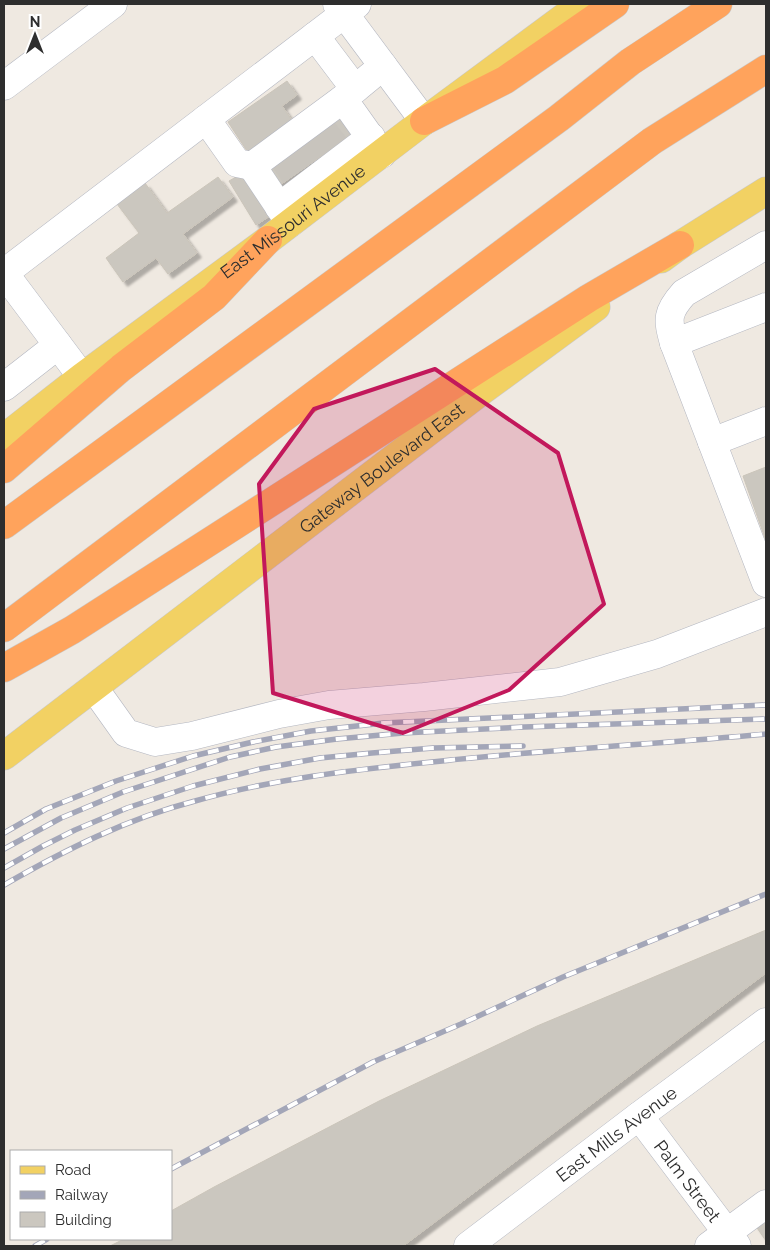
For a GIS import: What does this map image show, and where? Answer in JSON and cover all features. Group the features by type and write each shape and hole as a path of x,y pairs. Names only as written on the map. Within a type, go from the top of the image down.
{"highway":[{"path":"424,121 505,80 615,4"},
{"path":"4,525 558,118 630,62 718,4"},
{"path":"4,628 652,141 766,69"},
{"path":"4,469 121,368 214,297 268,240"},
{"path":"4,668 72,630 589,298 680,245"}],"main road":[{"name":"East Missouri Avenue","path":"4,438 82,376 268,240 284,215 311,155 376,145 424,121 582,4"},
{"name":"Gateway Boulevard East","path":"4,756 475,396 680,245 766,191"}],"street":[{"path":"4,86 113,4"},
{"path":"82,376 4,273 315,36 346,7 383,66 424,121"},
{"path":"315,36 376,145"},
{"path":"206,119 237,163 252,166 311,155 349,94 383,66"},
{"path":"252,166 284,215"},
{"path":"766,245 684,294 675,303 669,316 669,327 674,343 766,583"},
{"path":"674,343 766,306"},
{"path":"7,379 58,345"},
{"path":"712,442 766,421"},
{"path":"94,688 126,733 155,742 192,736 279,714 329,705 560,682 657,654 766,612"},
{"name":"East Mills Avenue","path":"468,1246 766,1022"},
{"name":"Palm Street","path":"639,1116 724,1242"},
{"path":"724,1242 766,1204"}],"highlighted area":[{"path":"435,369 558,453 604,604 509,690 403,733 273,693 259,484 314,409"}],"building":[{"path":"287,81 297,95 282,106 294,123 249,154 228,122"},
{"path":"341,114 354,133 274,189 261,171"},
{"path":"250,169 276,212 256,225 229,181"},
{"path":"218,177 233,197 183,234 197,253 168,274 156,258 123,282 106,258 139,233 117,204 145,183 167,213"},
{"path":"766,467 766,541 743,476"},
{"path":"766,930 766,973 403,1246 110,1246 122,1240 172,1240 172,1210 379,1101 537,1026"},
{"path":"766,1213 766,1241 753,1222"}],"tunnel":[{"path":"321,128 335,146"},
{"path":"300,143 314,161"},
{"path":"282,156 295,175"}],"railway":[{"path":"4,833 46,809 116,781 193,756 311,731 384,723 766,705"},
{"path":"4,849 61,818 123,792 230,757 276,747 403,733 766,719"},
{"path":"4,885 73,848 120,826 169,808 224,793 283,781 402,765 515,754 766,734"},
{"path":"4,868 75,830 127,808 193,786 260,769 320,758 372,753 433,748 523,746"},
{"path":"172,1168 373,1062 563,977 766,894"},
{"path":"35,1246 45,1240"}]}
